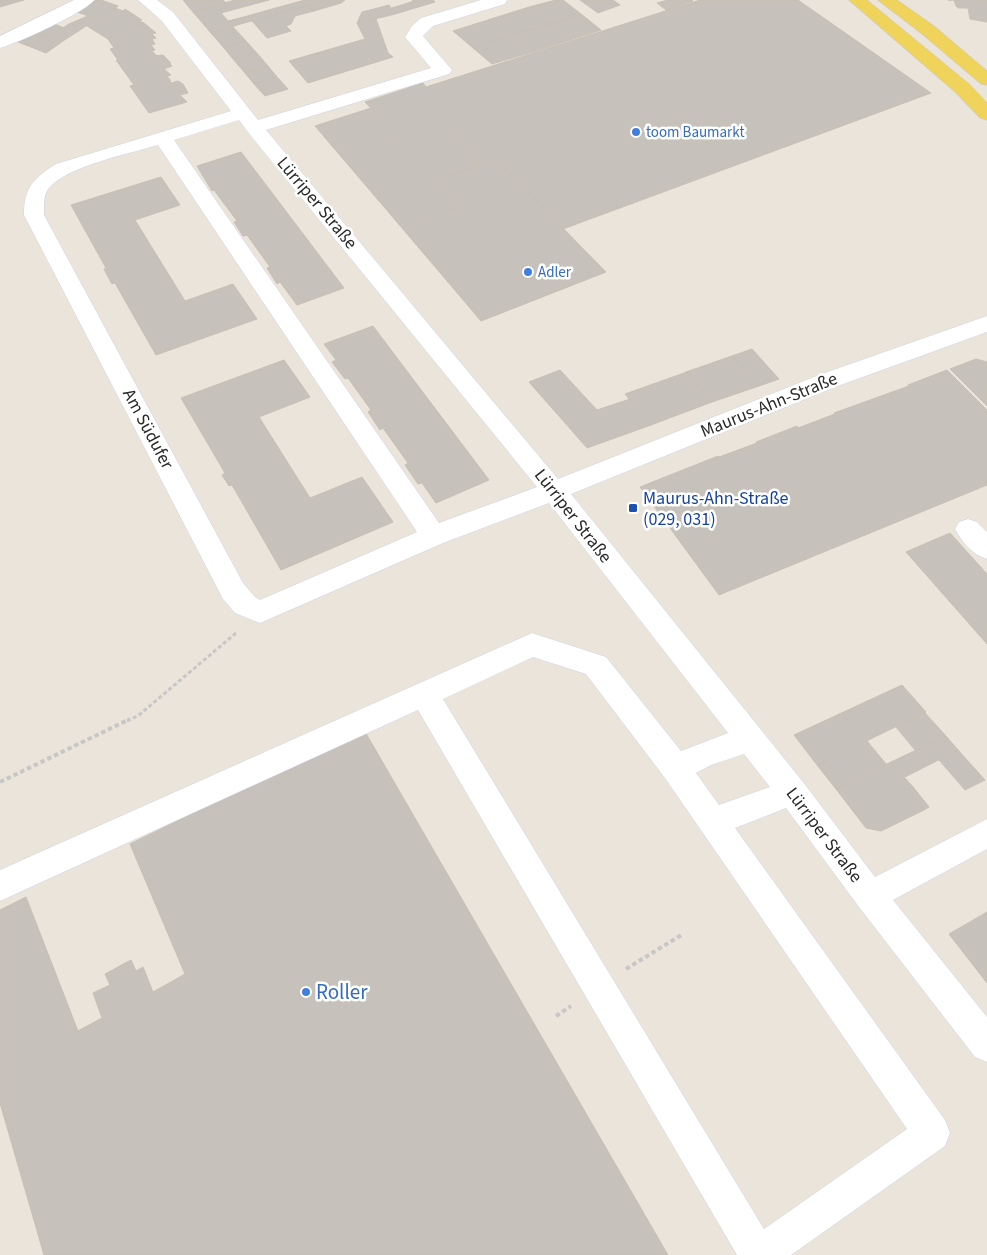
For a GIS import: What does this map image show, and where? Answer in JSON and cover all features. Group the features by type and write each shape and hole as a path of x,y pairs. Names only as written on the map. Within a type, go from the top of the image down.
{"main road":[{"path":"857,0 962,88 987,114"},
{"path":"886,0 928,30 987,80"}],"street":[{"path":"0,43 66,12 86,0"},
{"name":"Lürriper Straße","path":"148,0 167,16 249,120 554,491 792,792 870,896 987,1045"},
{"name":"Am Südufer","path":"260,612 245,605 233,591 34,215 34,196 42,181 63,168 162,137 249,120 443,70 414,37 418,30 427,22 499,0"},
{"path":"162,137 434,536"},
{"name":"Maurus-Ahn-Straße","path":"554,491 827,381 987,324"},
{"path":"260,612 434,536 554,491"},
{"path":"968,529 987,549"},
{"path":"0,886 532,645 596,664 676,768 712,822 932,1133 758,1255 425,695"},
{"path":"676,768 702,755 749,739"},
{"path":"712,822 792,792"},
{"path":"870,896 987,833"}],"path":[{"path":"0,782 139,715 260,612"}],"building":[{"path":"0,0 24,0 0,7"},
{"path":"96,0 118,6 97,19 77,12"},
{"path":"183,0 223,0 226,3 193,12"},
{"path":"235,0 269,0 221,13 228,21 240,18 244,23 211,33 193,12"},
{"path":"305,0 328,0 288,11 283,6"},
{"path":"328,0 345,0 314,11 309,5"},
{"path":"412,0 433,0 435,2 395,14 389,9 414,1"},
{"path":"563,0 581,14 549,24 529,7"},
{"path":"580,0 613,0 620,5 598,13"},
{"path":"668,0 693,1 666,10 657,3"},
{"name":"toom Baumarkt","path":"700,0 798,0 931,93 563,229 495,159 479,165 405,89 423,83 426,87"},
{"path":"954,0 987,0 987,22 970,19 968,8 958,8"},
{"path":"309,5 314,11 295,16 291,24 286,26 291,31 267,38 252,21"},
{"path":"389,5 391,8 389,9 395,14 383,17 374,9"},
{"path":"118,6 115,8 123,11 125,9 142,20 138,21 144,23 108,39 87,26"},
{"path":"283,6 288,11 244,23 240,18"},
{"path":"529,7 549,24 473,48 453,31"},
{"path":"374,9 383,17 357,23 362,12"},
{"path":"581,14 601,30 536,51 516,34"},
{"path":"88,16 97,19 63,41 50,36 69,24"},
{"path":"376,19 388,53 393,57 308,83 289,61 365,39 357,23"},
{"path":"52,23 64,28 48,38 33,32"},
{"path":"144,23 156,33 152,34 156,38 152,39 155,44 151,45 155,50 152,51 156,55 154,56 163,55 171,63 169,63 172,66 164,69 171,75 167,76 171,81 169,81 171,83 178,81 183,84 188,93 180,95 187,102 149,113 130,86 134,85 116,60 118,60 110,49 114,48 108,39"},
{"path":"233,27 246,41 224,48 211,33"},
{"path":"33,32 45,36 31,47 18,42"},
{"path":"516,34 536,51 492,64 473,48"},
{"path":"45,36 63,41 46,53 31,47"},
{"path":"246,41 256,52 233,59 224,48"},
{"path":"256,52 268,66 245,73 233,59"},
{"path":"268,66 277,77 254,84 245,73"},
{"path":"277,77 288,89 265,96 254,84"},
{"path":"405,89 479,165 437,179 365,102"},
{"path":"371,108 463,206 402,228 315,126"},
{"path":"241,152 344,288 297,305 280,282 277,284 267,268 270,267 247,235 243,236 234,222 237,221 214,190 212,191 197,166"},
{"path":"495,159 606,272 481,321 402,228 463,206 437,179"},
{"path":"161,177 180,205 135,220 185,301 233,284 257,319 156,355 115,283 112,284 104,269 106,268 71,205"},
{"path":"373,326 489,480 436,503 422,483 418,484 405,465 408,463 383,428 380,430 368,412 371,410 348,378 345,379 332,362 336,360 324,344"},
{"path":"752,349 779,379 759,386 732,356"},
{"path":"732,356 759,386 712,402 686,372"},
{"path":"976,359 987,362 987,406 950,369"},
{"path":"284,360 310,397 259,417 310,498 362,477 393,522 281,570 232,485 229,486 222,475 225,473 181,398"},
{"path":"560,370 597,410 630,399 651,425 587,448 529,382"},
{"path":"947,370 987,410 987,485 719,595 640,487 797,426 798,428 909,386"},
{"path":"687,372 712,402 651,425 625,394"},
{"path":"950,533 987,574 987,644 906,552"},
{"path":"902,685 926,712 817,765 794,735"},
{"path":"925,713 946,736 915,750 896,727"},
{"name":"Roller","path":"364,730 668,1255 44,1255 0,1103 0,910 26,897 78,1031 102,1018 93,993 110,985 105,974 131,960 136,971 143,967 153,992 185,974 130,844"},
{"path":"946,736 958,750 905,777 891,762"},
{"path":"867,741 886,764 836,789 817,765"},
{"path":"958,750 985,780 965,790 939,760"},
{"path":"891,762 913,787 908,790 924,810 881,831 866,828 836,789"},
{"path":"913,787 929,807 924,810 908,790"},
{"path":"987,912 987,983 949,934"}],"place":[{"name":"toom Baumarkt","path":"636,132"},
{"name":"Adler","path":"528,272"},
{"name":"Maurus-Ahn-Straße (029, 031)","path":"633,508"},
{"name":"Roller","path":"306,992"}]}
